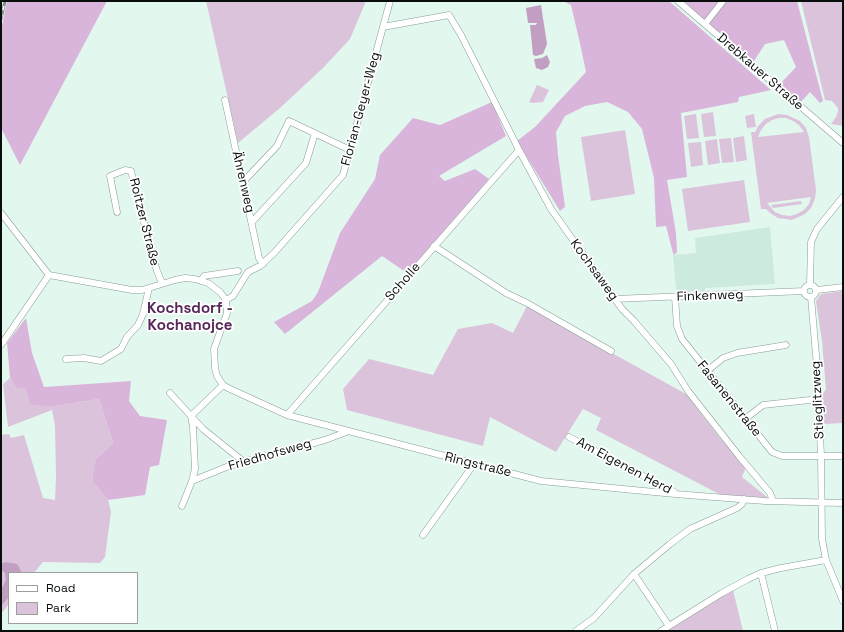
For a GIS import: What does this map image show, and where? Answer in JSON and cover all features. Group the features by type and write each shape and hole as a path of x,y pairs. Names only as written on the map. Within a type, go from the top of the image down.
{"street":[{"name":"Florian-Geyer-Weg","path":"226,300 233,296 248,272 263,264 274,253 343,175 390,1"},
{"name":"Drebkauer Straße","path":"678,1 843,143"},
{"path":"705,24 723,1"},
{"name":"Kochsaweg","path":"383,27 449,15 461,34 519,150 551,209 622,309 634,320 671,364 688,391 770,493 773,501"},
{"name":"Ährenweg","path":"225,100 260,258 263,264"},
{"path":"243,182 277,146 289,121 350,150"},
{"path":"252,222 306,163 315,133"},
{"name":"Scholle","path":"287,415 519,150"},
{"name":"Roitzer Straße","path":"117,212 110,176 125,170 132,171 151,250 162,283"},
{"path":"841,200 843,209"},
{"path":"810,285 811,242 817,229 841,200"},
{"path":"1,213 50,275 1,345"},
{"path":"434,246 506,293 527,302 611,351"},
{"name":"Roitzer Straße","path":"201,280 204,276 238,271"},
{"name":"Roitzer Straße","path":"50,275 132,290 142,290 162,283 185,278 201,280 220,292 226,300"},
{"path":"810,285 815,287 817,290 843,287"},
{"path":"810,285 805,288 804,291 807,296 814,296 817,290"},
{"path":"66,359 84,358 101,360 121,348 127,337 138,326 144,314 149,288"},
{"name":"Finkenweg","path":"615,299 804,291"},
{"name":"Fasanenstraße","path":"675,297 679,334 682,339 772,452 782,456 843,456"},
{"name":"Stieglitzweg","path":"811,297 819,399 822,539 826,560 843,601"},
{"path":"191,416 223,385 217,376 215,368 214,349 227,313 226,300"},
{"path":"707,371 723,358 737,353 786,345"},
{"name":"Ringstraße","path":"223,385 287,415 541,481 744,499 843,503"},
{"path":"170,393 203,429 244,462"},
{"path":"745,419 763,405 819,399"},
{"path":"182,506 195,469 191,416"},
{"name":"Friedhofsweg","path":"192,481 244,462 325,440 349,431"},
{"name":"Am Eigenen Herd","path":"570,437 678,494"},
{"path":"423,536 474,464"},
{"path":"576,631 594,618 634,574 670,544 690,530 737,508 744,499"},
{"path":"660,631 722,593 761,573 826,560"},
{"path":"761,573 775,631"},
{"path":"634,574 669,626"}],"shaded area":[{"path":"7,1 107,1 20,165 1,128 1,31"},
{"path":"563,1 669,1 771,90 739,97 738,102 681,113 687,177 667,180 676,233 677,252 674,255 666,226 656,227 654,178 642,129 628,112 607,102 585,106 565,116 556,132 565,207 560,211 517,141 535,127 586,72 571,5"},
{"path":"684,1 797,1 823,101 820,103 810,92 801,102 780,84 796,67 784,40 765,44 752,64"},
{"path":"541,5 547,44 543,54 536,56 533,55 530,25 536,25 537,23 528,23 526,8"},
{"path":"547,55 550,62 548,67 542,70 536,68 534,59 542,58"},
{"path":"492,102 506,136 439,176 445,181 475,169 489,179 407,273 382,256 285,334 274,322 312,301 318,292 340,233 375,179 380,155 413,118 440,125"},
{"path":"770,227 775,284 705,288 705,291 678,292 676,289 673,255 696,253 695,238"},
{"path":"26,318 32,353 44,387 131,381 129,401 140,416 167,420 159,465 150,467 145,495 108,500 92,481 95,460 113,443 99,399 56,406 30,405 26,388 16,388 10,378 7,343"},
{"path":"6,562 17,564 21,572 8,572 8,598 1,606 1,590 6,580 5,573 1,570 1,564"}],"green space":[{"path":"206,1 366,1 350,39 323,68 280,108 238,143"},
{"path":"801,1 843,1 843,126 831,124 836,117 838,108 832,101 825,100"},
{"path":"537,85 549,90 543,102 529,102"},
{"path":"713,112 716,136 704,137 701,114"},
{"path":"696,114 699,138 687,139 684,116"},
{"path":"754,114 756,127 747,128 745,116"},
{"path":"778,114 787,115 800,121 806,128 809,137 816,190 815,199 811,208 805,214 792,220 778,218 766,209 761,209 751,132 755,132 758,126 765,119","holes":["779,118 786,118 793,121 799,125 804,132 758,137 766,124","811,197 809,204 804,210 790,216 775,212 767,203"]},
{"path":"625,130 635,194 591,201 581,137"},
{"path":"744,136 747,160 736,162 733,138"},
{"path":"731,138 734,162 722,163 719,139"},
{"path":"717,139 720,163 708,165 705,141"},
{"path":"701,142 703,165 691,167 688,143"},
{"path":"744,180 750,222 688,231 682,189"},
{"path":"801,201 802,204 773,208 771,205"},
{"path":"843,291 843,423 824,424 823,394 826,389 822,341 816,301 821,294"},
{"path":"527,306 686,394 719,437 746,467 742,477 767,497 766,499 721,495 596,430 601,418 583,409 556,452 490,417 483,446 347,410 343,389 369,359 433,375 458,329 492,323 513,333"},
{"path":"10,378 16,388 26,388 56,406 99,399 113,443 95,460 92,481 108,500 111,512 105,557 100,563 43,562 35,572 8,572 8,605 1,614 1,435 9,434 11,438 24,435 43,498 55,500 56,477 55,426 52,410 8,427 3,384"},
{"path":"733,590 743,631 667,631"}],"railway":[{"path":"1,19 5,1"}],"district":[{"name":"Kochsdorf - Kochanojce","path":"190,318"}]}
